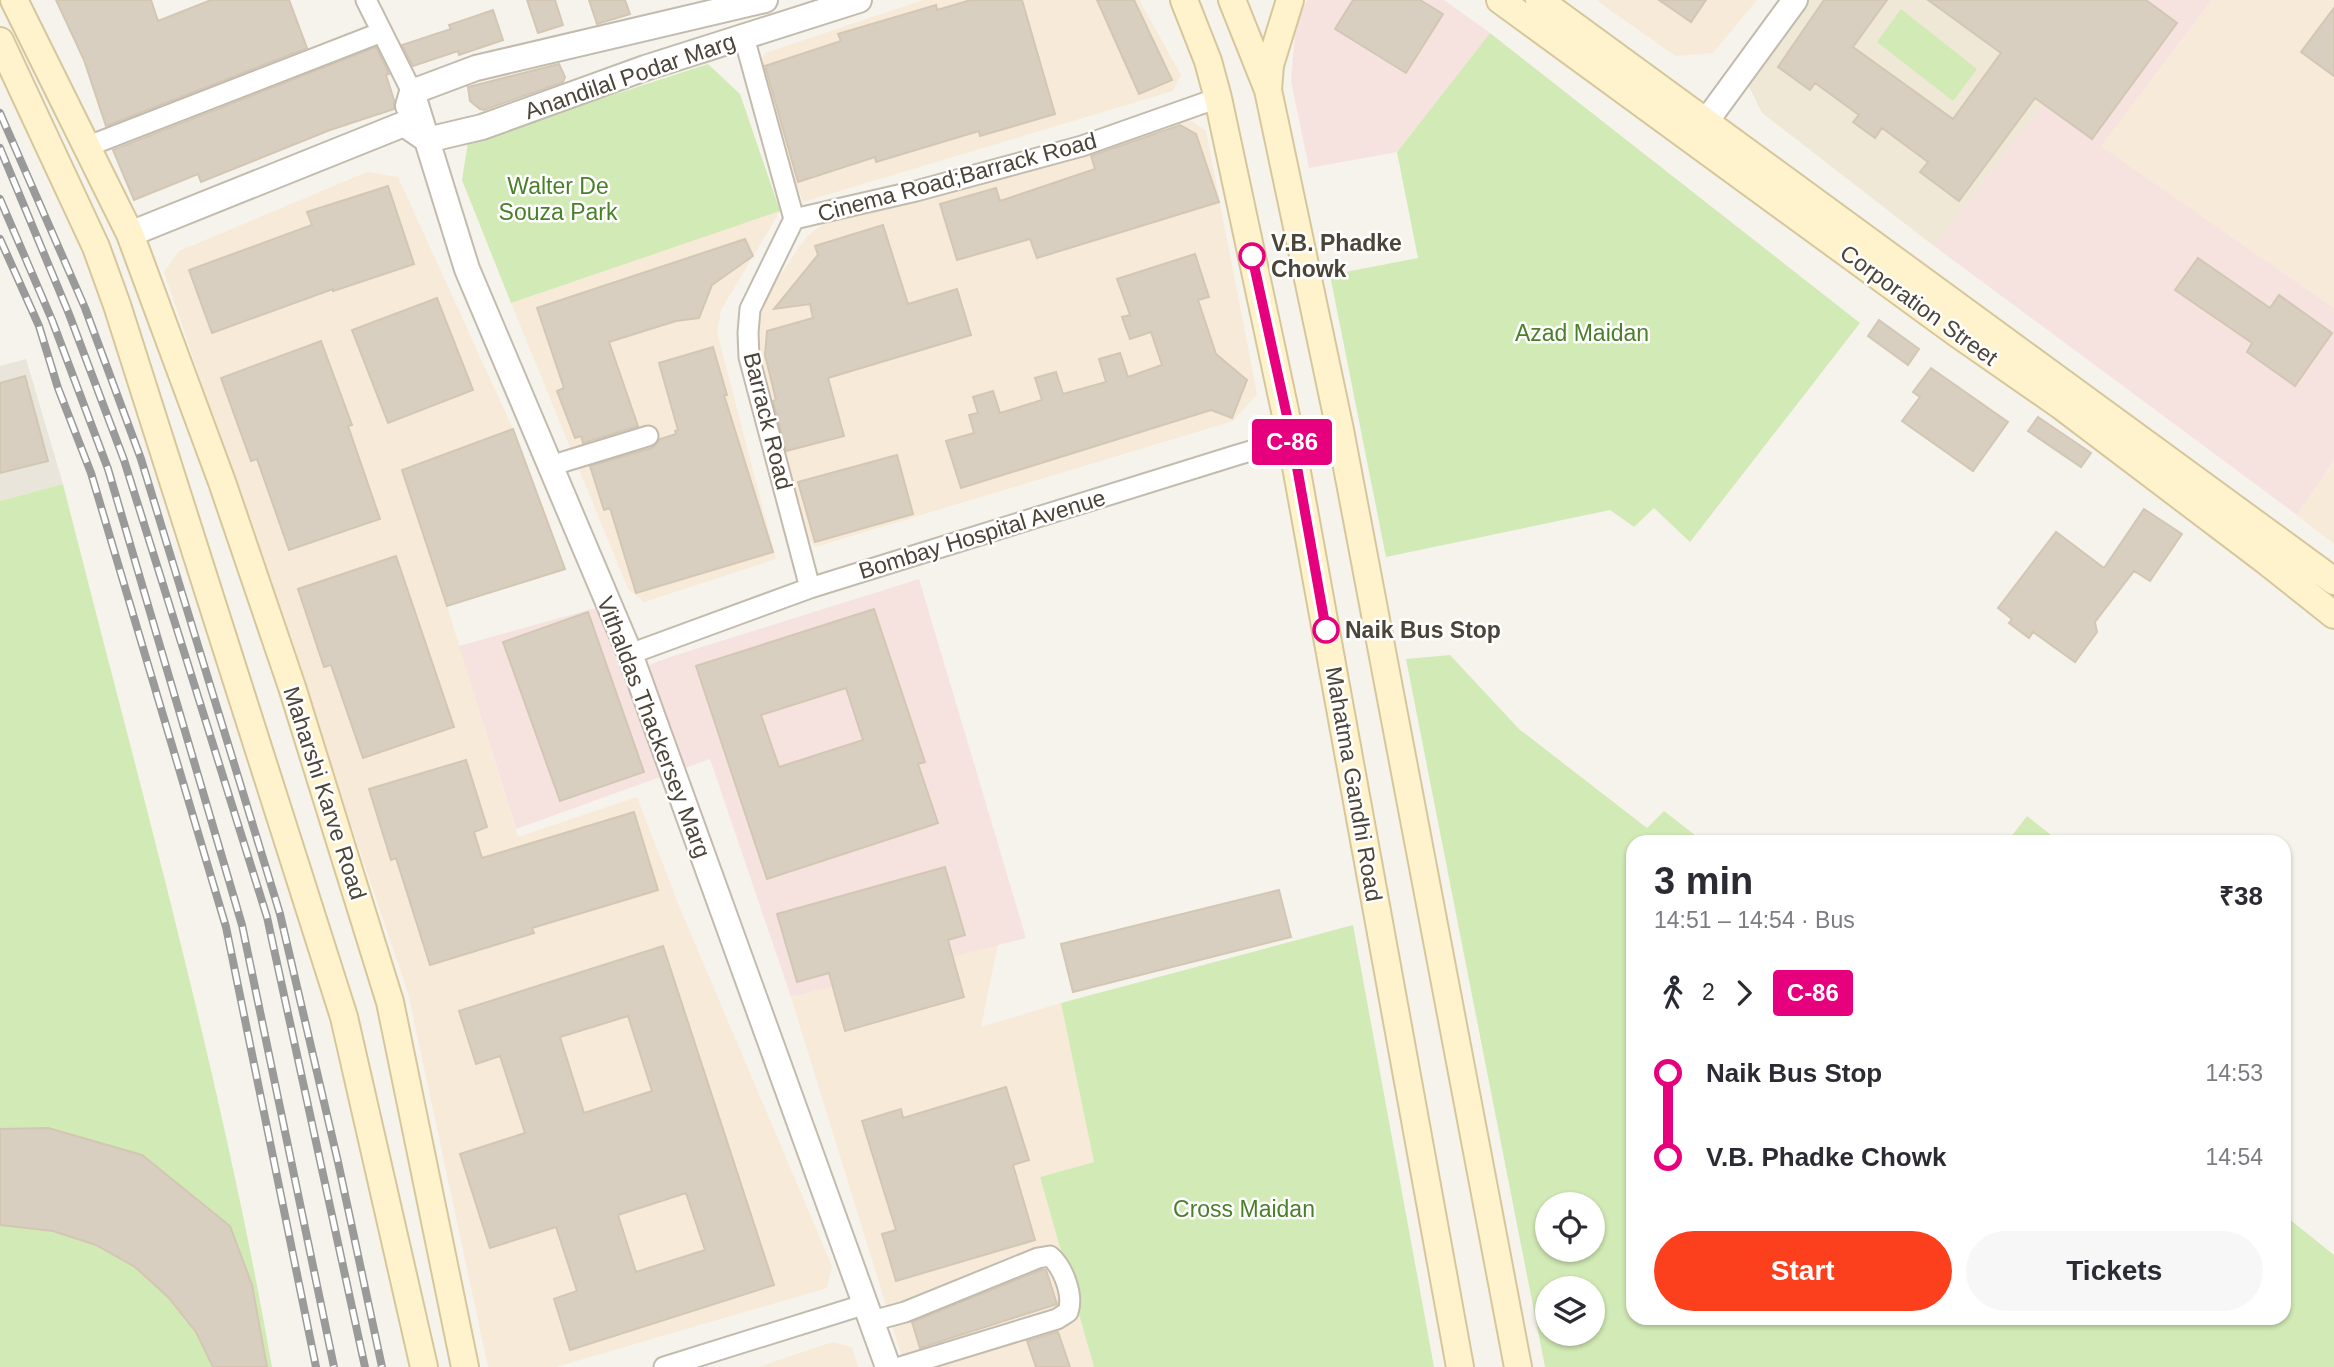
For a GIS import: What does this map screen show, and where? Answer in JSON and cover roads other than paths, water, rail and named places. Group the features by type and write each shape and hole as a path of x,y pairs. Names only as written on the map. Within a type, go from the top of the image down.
{"main road":[{"name":"Maharshi Karve Road","path":"14,0 130,234 222,482 292,688 390,1002 465,1367"},
{"name":"Mahatma Gandhi Road","path":"1184,0 1208,61 1218,98 1292,439 1460,1367"},
{"path":"1232,0 1268,90 1340,430 1518,1367"},
{"path":"1268,90 1270,65 1290,0"},
{"name":"Corporation Street","path":"1500,0 1699,131 2334,581"},
{"name":"Corporation Street","path":"1539,0 1699,131 2132,458 2334,615"},
{"path":"0,41 96,247 117,305 344,1017 424,1367"},
{"path":"96,247 130,234"}],"street":[{"path":"366,0 412,92 404,124"},
{"name":"Anandilal Podar Marg","path":"412,92 476,68 765,0"},
{"name":"Anandilal Podar Marg","path":"427,140 482,127 645,68 859,0"},
{"path":"1699,131 1795,0"},
{"path":"86,147 383,32"},
{"name":"Cinema Road;Barrack Road","path":"744,37 794,219 916,191 1082,146 1218,98"},
{"name":"Vithaldas Thackersey Marg","path":"412,92 467,269 630,653 888,1367"},
{"path":"404,124 427,140"},
{"path":"130,234 404,124"},
{"name":"Barrack Road","path":"794,219 751,309 748,333 750,357 810,588"},
{"name":"Bombay Hospital Avenue","path":"630,653 810,588 1292,439 1340,430"},
{"path":"550,466 648,436"},
{"path":"664,1367 869,1312 905,1312 1038,1258 1050,1256 1059,1266 1070,1299 1068,1312 1057,1319 900,1367"}],"railway":[{"path":"0,113 85,308 141,459 280,914 338,1162 382,1367"},
{"path":"0,148 69,314 124,460 267,917 365,1367"},
{"path":"0,199 52,320 108,469 242,925 334,1367"},
{"path":"0,239 39,326 58,388 91,473 226,927 316,1367"}],"place":[{"name":"V.B. Phadke Chowk","path":"1252,256"},
{"name":"Naik Bus Stop","path":"1326,630"}],"park label":[{"name":"Walter De Souza Park","path":"558,199"},
{"name":"Azad Maidan","path":"1582,333"},
{"name":"Cross Maidan","path":"1244,1209"}]}
